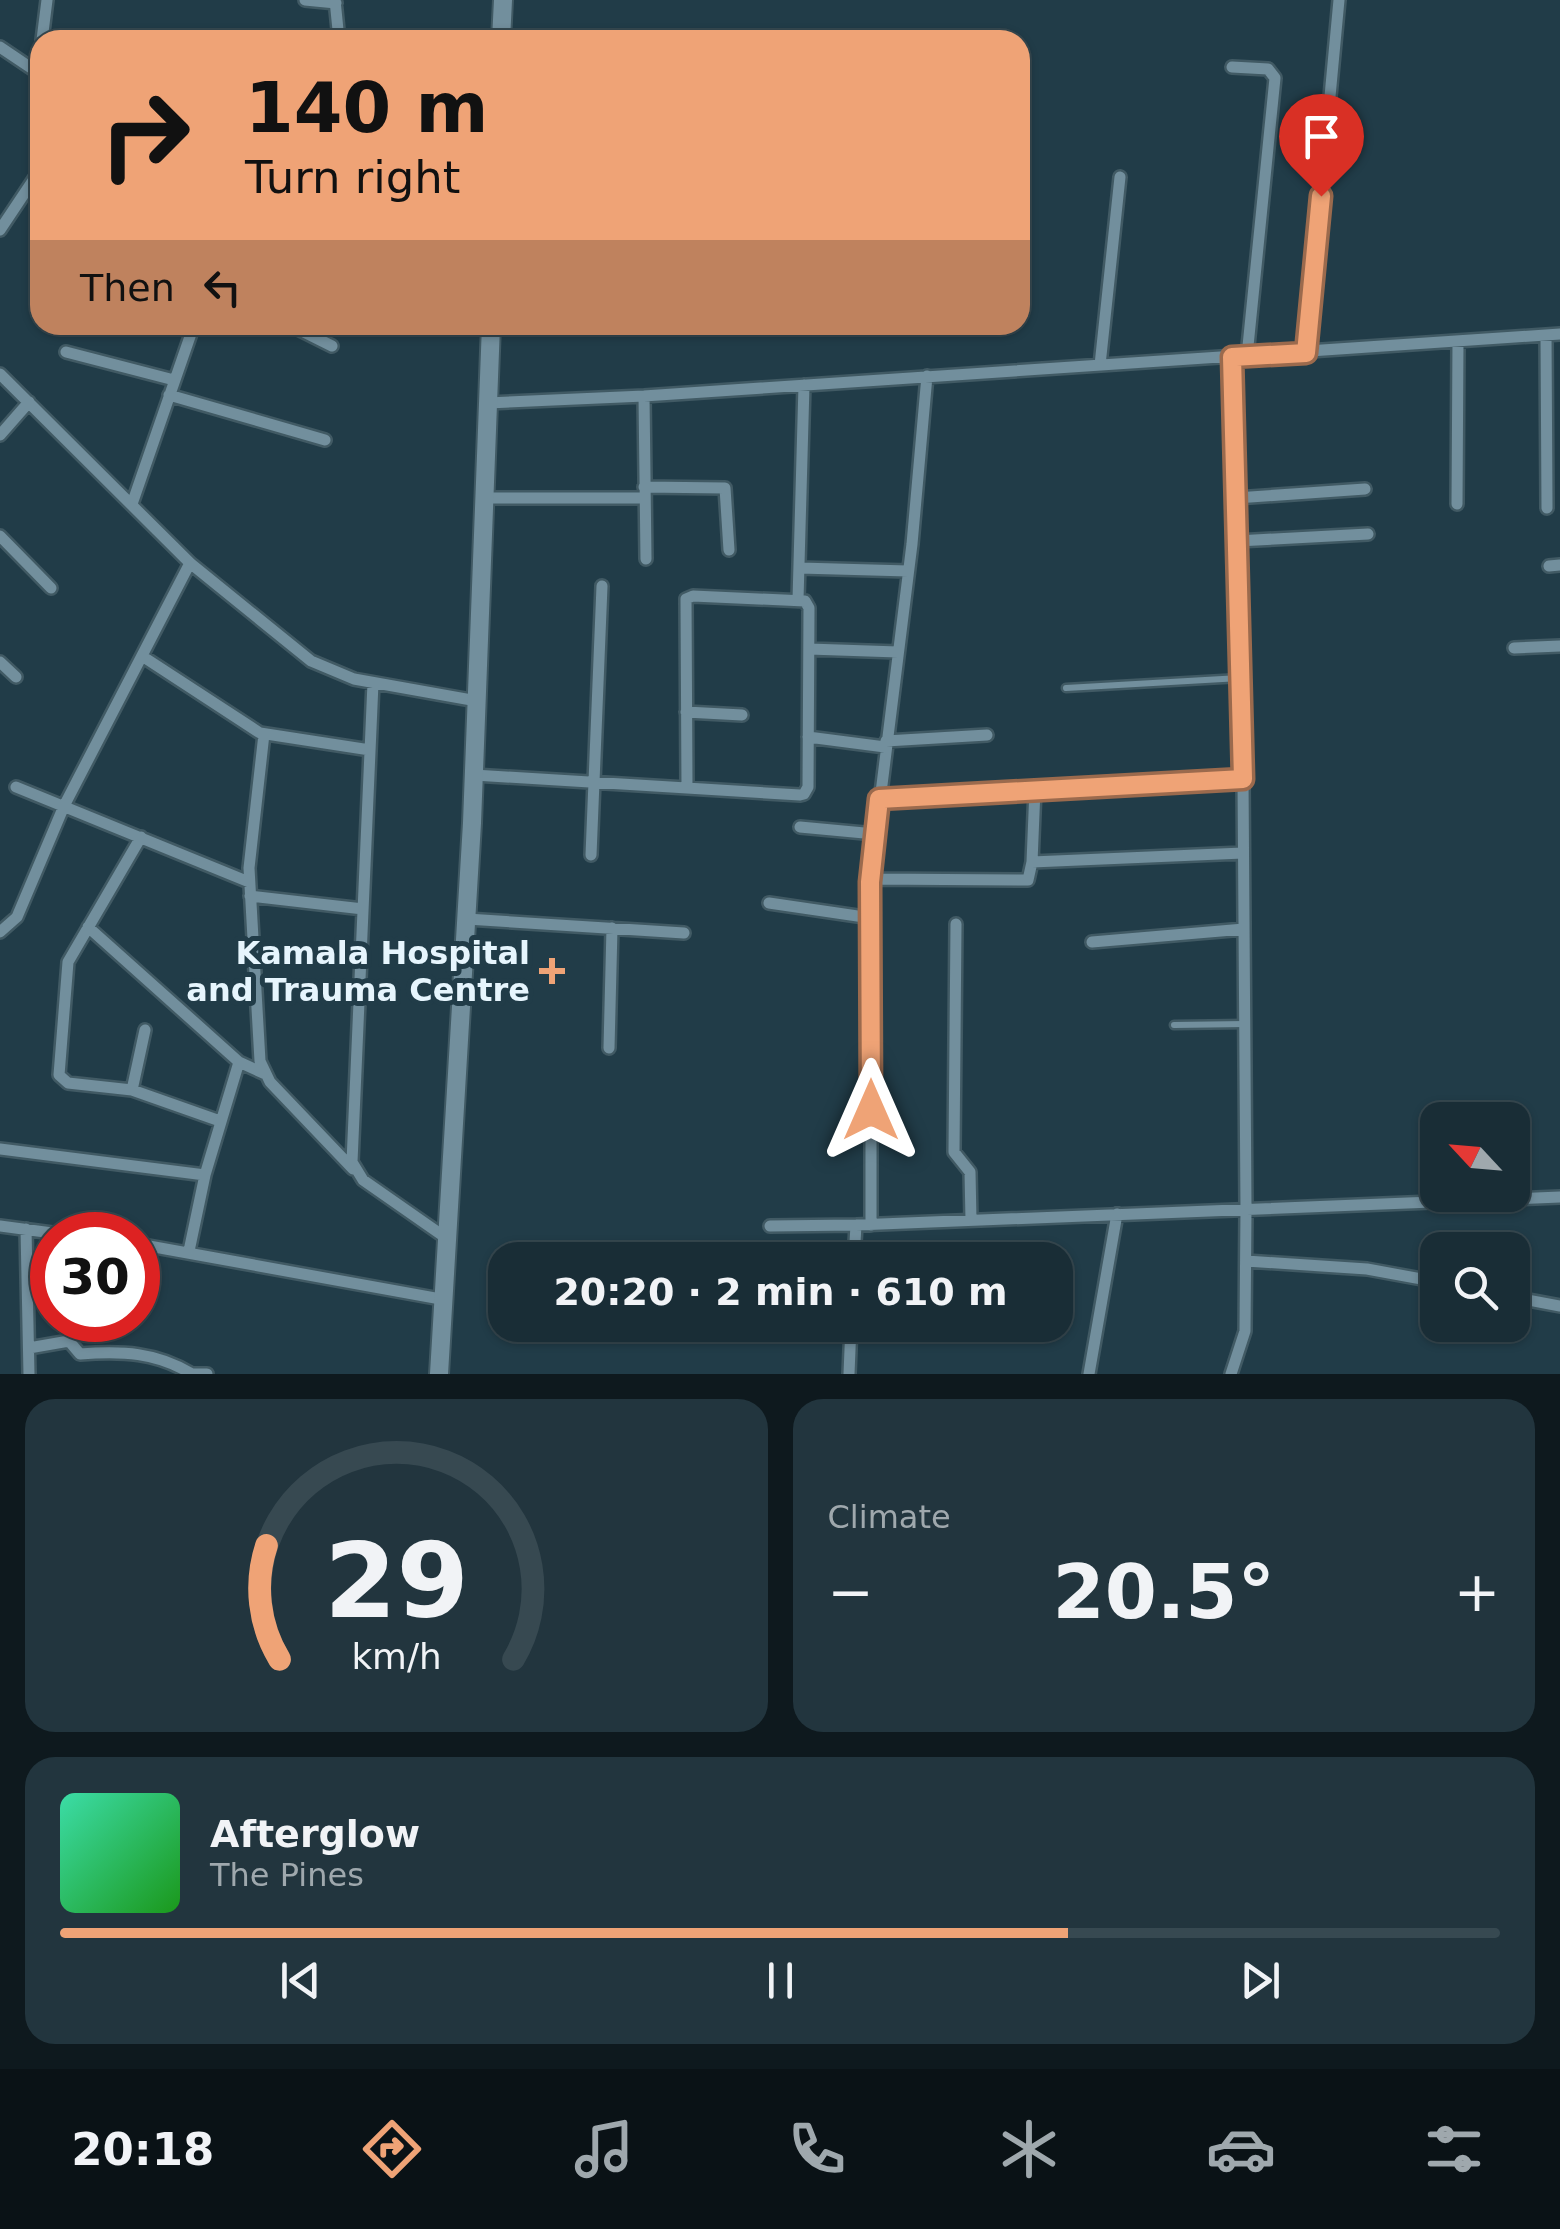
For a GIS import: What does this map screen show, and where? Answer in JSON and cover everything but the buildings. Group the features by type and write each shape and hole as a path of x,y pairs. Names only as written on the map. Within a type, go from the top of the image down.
{"main road":[{"path":"501,30 502,0"},
{"path":"439,1374 467,919 491,335"}],"street":[{"path":"43,30 47,0"},
{"path":"305,0 335,2 337,30"},
{"path":"1306,353 1338,0"},
{"path":"0,46 30,66"},
{"path":"1232,67 1268,69 1274,78 1247,356"},
{"path":"1100,365 1120,178"},
{"path":"0,230 30,185"},
{"path":"488,403 644,396 1560,334"},
{"path":"132,504 190,335"},
{"path":"310,335 332,346"},
{"path":"1546,335 1547,508"},
{"path":"1457,504 1458,341"},
{"path":"66,352 174,380"},
{"path":"1230,1374 1245,1332 1246,1261 1243,779 1232,357"},
{"path":"0,374 190,563 312,662 354,679 477,701"},
{"path":"871,1224 871,879 927,376"},
{"path":"798,600 804,385"},
{"path":"169,396 325,440"},
{"path":"644,396 646,559"},
{"path":"0,435 30,402"},
{"path":"485,498 725,488 729,550"},
{"path":"1236,498 1365,489"},
{"path":"1237,541 1368,534"},
{"path":"0,536 51,588"},
{"path":"0,932 17,918 64,806 190,563"},
{"path":"800,568 908,571"},
{"path":"591,855 602,586"},
{"path":"474,775 687,788 804,794 808,787 809,650 809,608 805,600 693,596 686,599 687,788"},
{"path":"1514,648 1560,646"},
{"path":"809,650 898,652"},
{"path":"142,656 248,728 264,734 370,750"},
{"path":"0,662 16,677"},
{"path":"356,1172 352,1162 372,683"},
{"path":"686,712 742,715"},
{"path":"263,1073 249,889 264,734"},
{"path":"808,737 886,744 986,735"},
{"path":"879,799 1243,779"},
{"path":"16,786 141,837 249,889 364,909"},
{"path":"871,879 1024,882 1031,876 1034,789"},
{"path":"800,827 875,834"},
{"path":"141,837 71,954 66,970 59,1074 68,1083 132,1090 220,1120"},
{"path":"1032,862 1243,853"},
{"path":"770,904 871,918"},
{"path":"467,919 684,933"},
{"path":"956,924 954,1152 970,1172 971,1220"},
{"path":"88,927 239,1062 263,1073 363,1180 449,1240"},
{"path":"609,1048 612,928"},
{"path":"1092,942 1244,929"},
{"path":"132,1090 146,1030"},
{"path":"189,1251 205,1175 239,1062"},
{"path":"0,1149 205,1175"},
{"path":"770,1226 1560,1196"},
{"path":"1089,1374 1117,1214"},
{"path":"855,1242 856,1225"},
{"path":"0,1226 30,1230"},
{"path":"26,1230 29,1374"},
{"path":"160,1247 446,1300"},
{"path":"1246,1261 1354,1267 1420,1279"},
{"path":"1530,1300 1560,1306"},
{"path":"28,1348 70,1340 80,1354 144,1353 173,1362 192,1374 208,1374"},
{"path":"850,1374 851,1342"}],"lane":[{"path":"1066,688 1240,678"},
{"path":"1174,1025 1244,1024"}],"place":[{"name":"Kamala Hospital and Trauma Centre","path":"552,971"}],"route":[{"path":"871,1110 870,882 879,799 1243,779 1232,357 1306,353 1321,196"}]}
